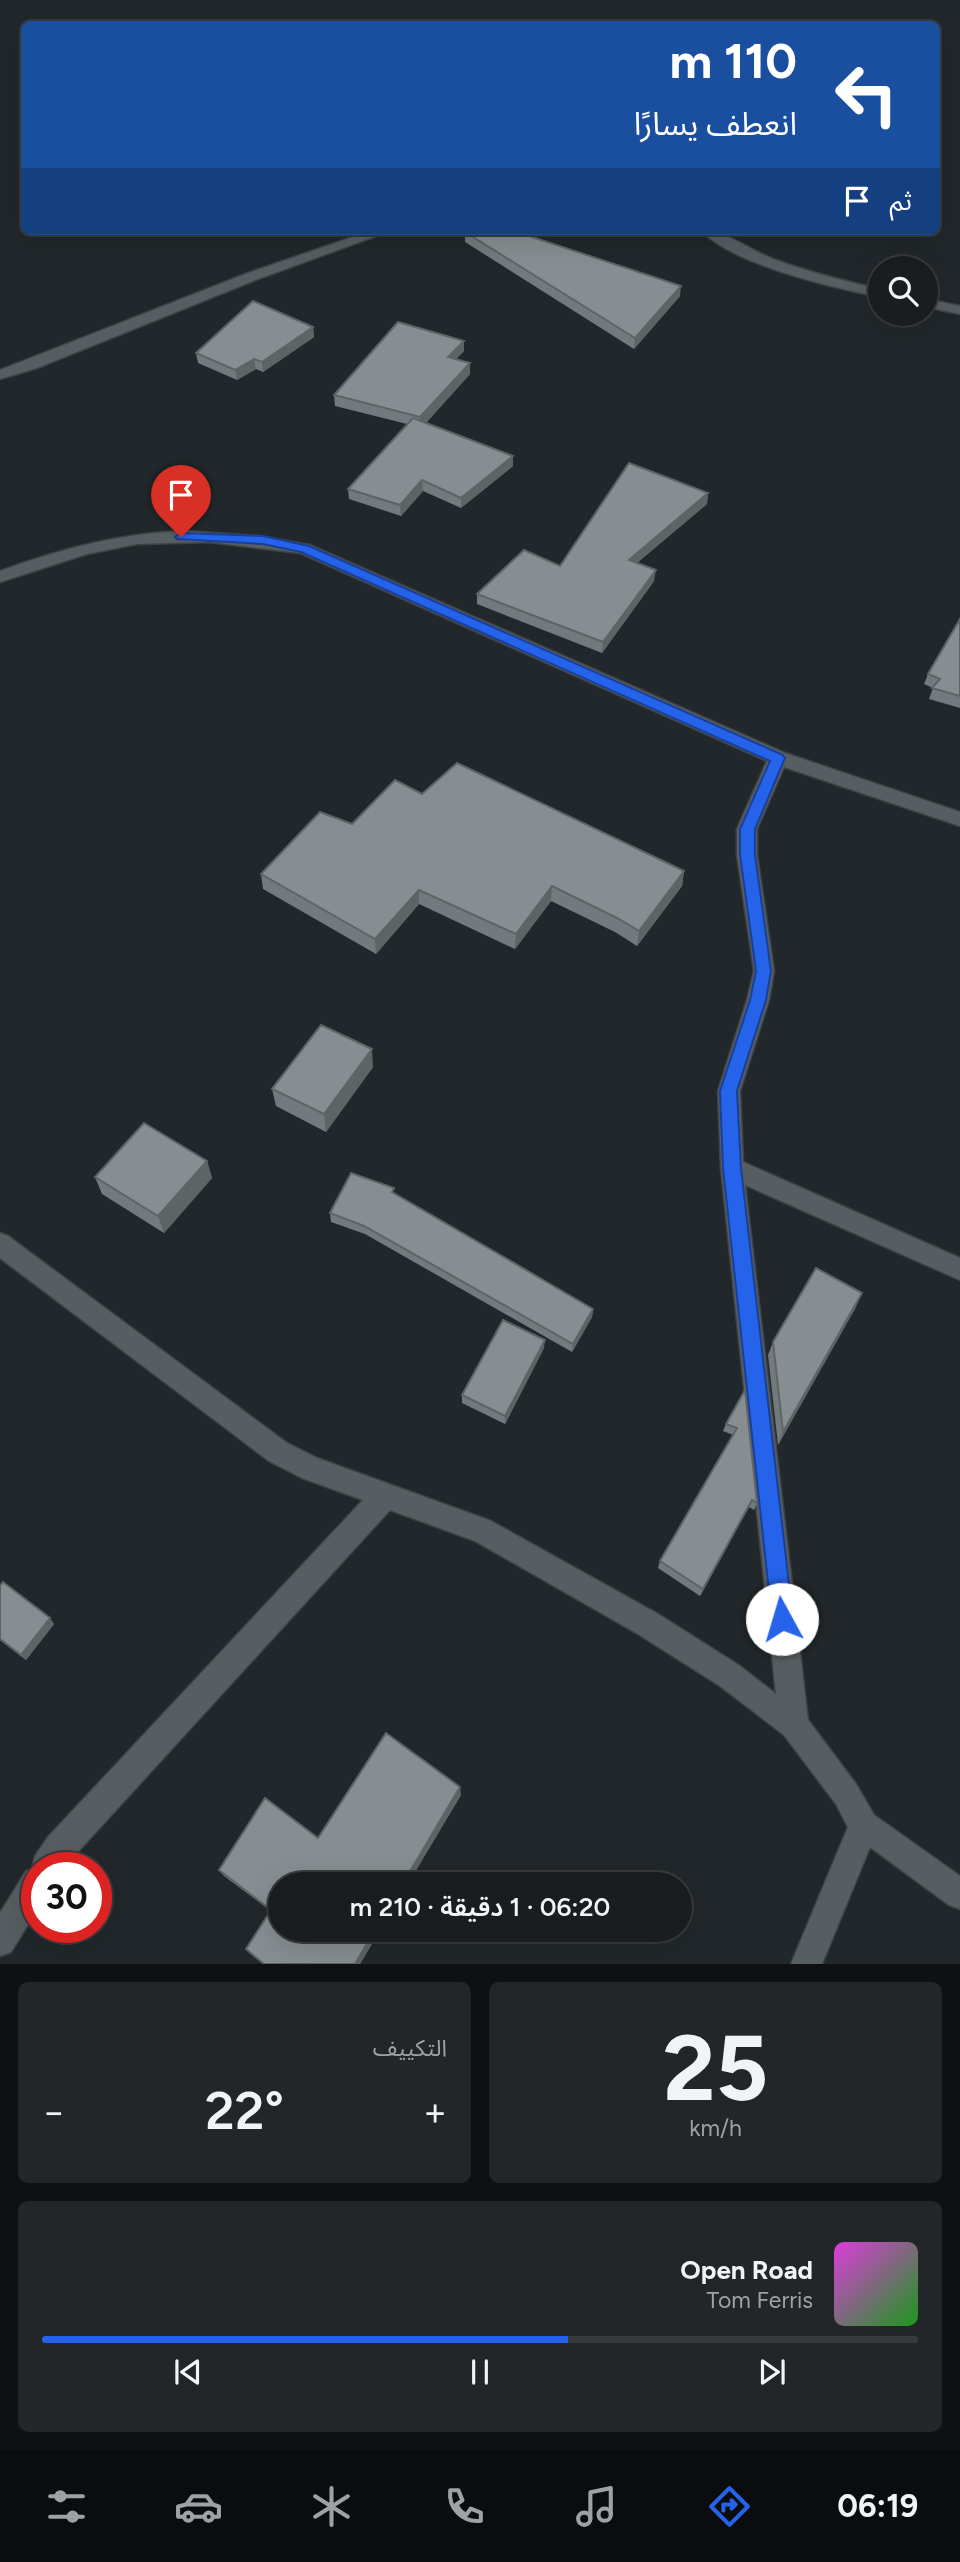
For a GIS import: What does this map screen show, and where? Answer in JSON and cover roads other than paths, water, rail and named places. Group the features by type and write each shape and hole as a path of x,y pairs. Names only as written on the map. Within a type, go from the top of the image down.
{"street":[{"path":"0,375 32,365 253,276 371,235"},
{"path":"715,235 752,254 833,282 868,290"},
{"path":"938,305 960,310"},
{"path":"0,577 113,543 181,537 263,540 304,549 778,758 960,819"},
{"path":"778,758 747,829 747,855 764,971 758,1000 729,1091 732,1168 794,1725"},
{"path":"732,1168 960,1269"},
{"path":"0,1244 278,1452 311,1469 384,1497 482,1530 648,1624 730,1676 794,1725 846,1794 864,1825 960,1894"},
{"path":"55,1852 384,1497"},
{"path":"806,1964 864,1825"},
{"path":"0,1941 21,1908"}]}
